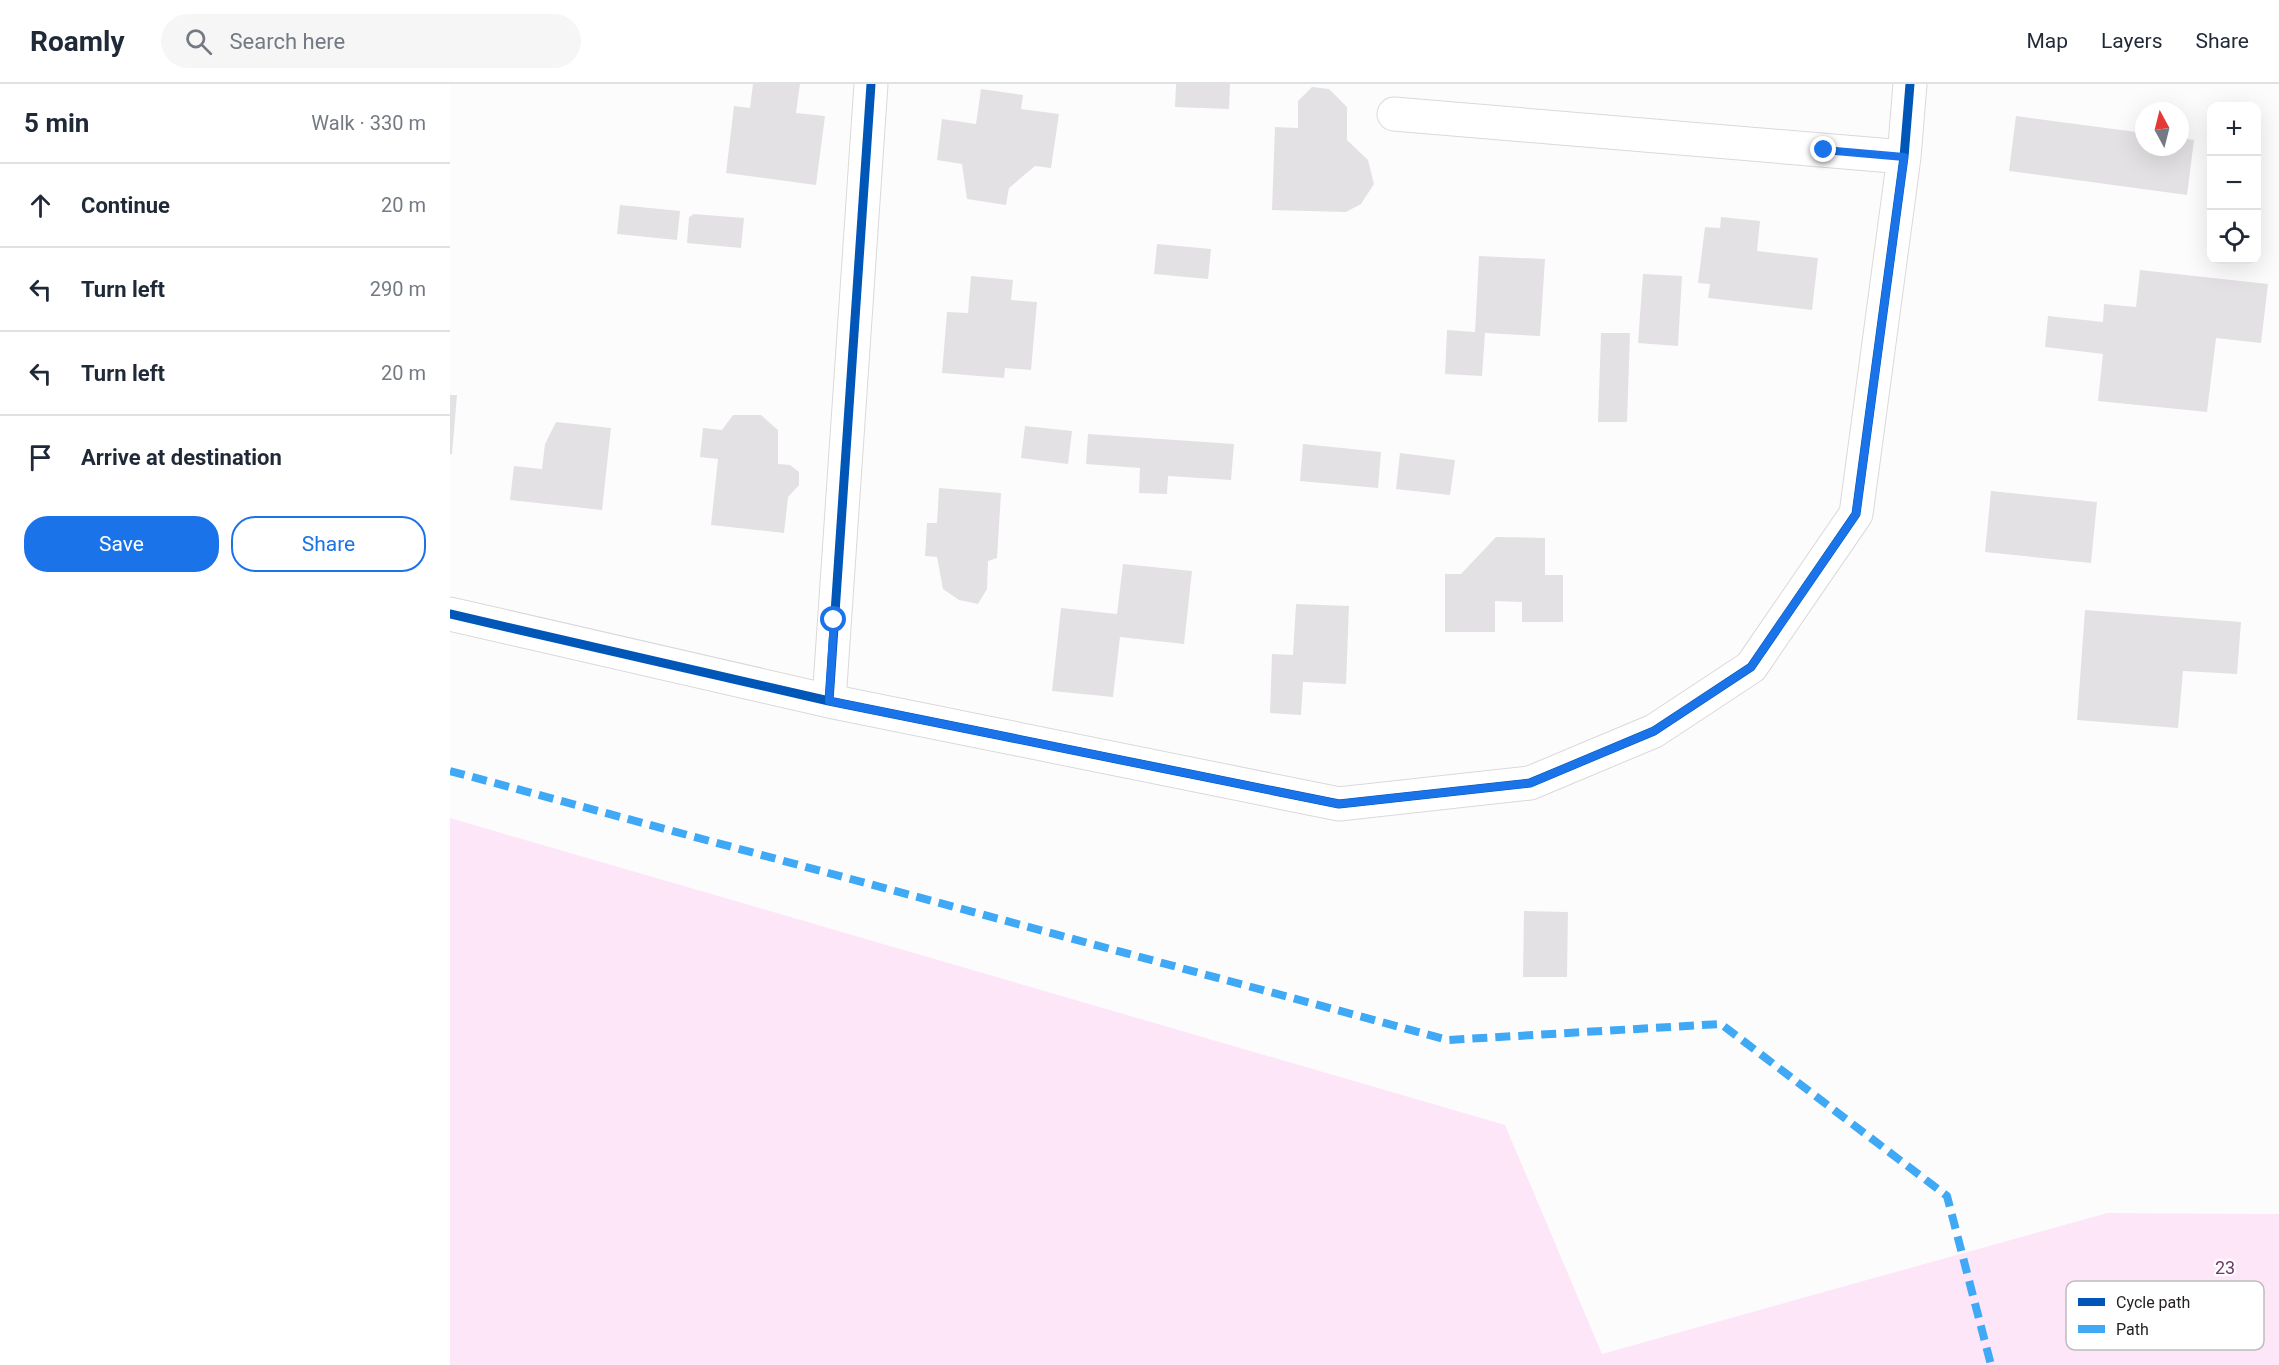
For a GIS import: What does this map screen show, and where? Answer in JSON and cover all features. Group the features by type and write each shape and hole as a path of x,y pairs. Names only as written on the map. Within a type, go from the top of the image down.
{"street":[{"path":"829,701 871,84"},
{"path":"450,614 829,701 1339,804 1530,783 1654,731 1751,667 1856,514 1904,157 1910,84"},
{"path":"1394,114 1904,157"}],"green space":[{"name":"23","path":"450,818 1505,1125 1602,1354 2107,1213 2279,1214 2279,1365 450,1365"}],"building":[{"path":"753,84 800,84 796,113 825,116 816,185 726,173 734,106 750,108"},
{"path":"1176,84 1230,84 1229,109 1175,107"},
{"path":"1312,87 1329,89 1347,107 1347,140 1368,160 1374,184 1361,204 1346,212 1272,210 1275,127 1298,128 1298,101"},
{"path":"981,89 1023,95 1021,109 1059,114 1051,168 1035,166 1009,188 1006,205 967,199 962,164 937,160 942,119 976,124"},
{"path":"2016,116 2135,132 2135,156 2189,156 2189,139 2194,140 2187,195 2009,171"},
{"path":"620,205 680,211 677,240 617,234"},
{"path":"694,214 744,218 741,248 687,243 689,217"},
{"path":"1721,217 1760,221 1757,251 1818,258 1812,310 1708,298 1710,284 1698,283 1705,227 1720,228"},
{"path":"1157,244 1211,249 1208,279 1154,274"},
{"path":"1479,256 1545,259 1540,336 1485,333 1482,376 1445,374 1447,330 1475,332"},
{"path":"2140,270 2268,284 2261,343 2216,338 2207,412 2098,401 2103,354 2045,347 2048,316 2103,322 2104,304 2136,307"},
{"path":"1643,274 1682,276 1678,346 1638,343"},
{"path":"971,276 1013,280 1011,300 1037,302 1031,370 1005,368 1004,378 942,373 947,312 968,313"},
{"path":"1601,333 1630,333 1627,422 1598,422"},
{"path":"450,395 457,395 452,454 450,454"},
{"path":"733,415 761,415 778,430 778,464 790,465 799,472 799,485 788,497 784,533 711,525 718,459 700,457 703,428 722,430"},
{"path":"556,422 611,428 602,510 510,500 514,466 542,469 545,444"},
{"path":"1025,426 1072,431 1068,464 1021,458"},
{"path":"1088,434 1234,444 1231,480 1168,476 1167,494 1139,493 1140,468 1086,464"},
{"path":"1303,444 1381,452 1378,488 1300,481"},
{"path":"1400,453 1455,460 1450,495 1396,489"},
{"path":"939,488 1001,493 997,558 988,561 987,589 978,604 959,600 943,589 937,557 925,556 927,523 937,523"},
{"path":"1991,491 2097,502 2091,563 1985,552"},
{"path":"1496,537 1545,538 1545,575 1563,575 1563,622 1522,622 1522,602 1495,601 1495,632 1445,632 1445,574 1461,574"},
{"path":"1123,564 1192,571 1184,644 1120,637 1113,697 1052,691 1061,608 1117,614"},
{"path":"1296,604 1349,606 1346,684 1303,682 1301,715 1270,713 1272,654 1293,655"},
{"path":"2085,610 2241,622 2237,674 2183,671 2178,728 2077,720"},
{"path":"1524,911 1568,912 1567,977 1523,977"}],"marked path":[{"path":"450,771 1448,1040 1721,1024 1947,1196 1991,1365"}],"cycle path":[{"path":"829,701 871,84"},
{"path":"450,614 829,701 1339,804 1530,783 1654,731 1751,667 1856,514 1904,157 1910,84"}],"route":[{"path":"834,620 829,701 1339,804 1530,783 1654,731 1751,667 1856,514 1904,157 1824,150"}]}
